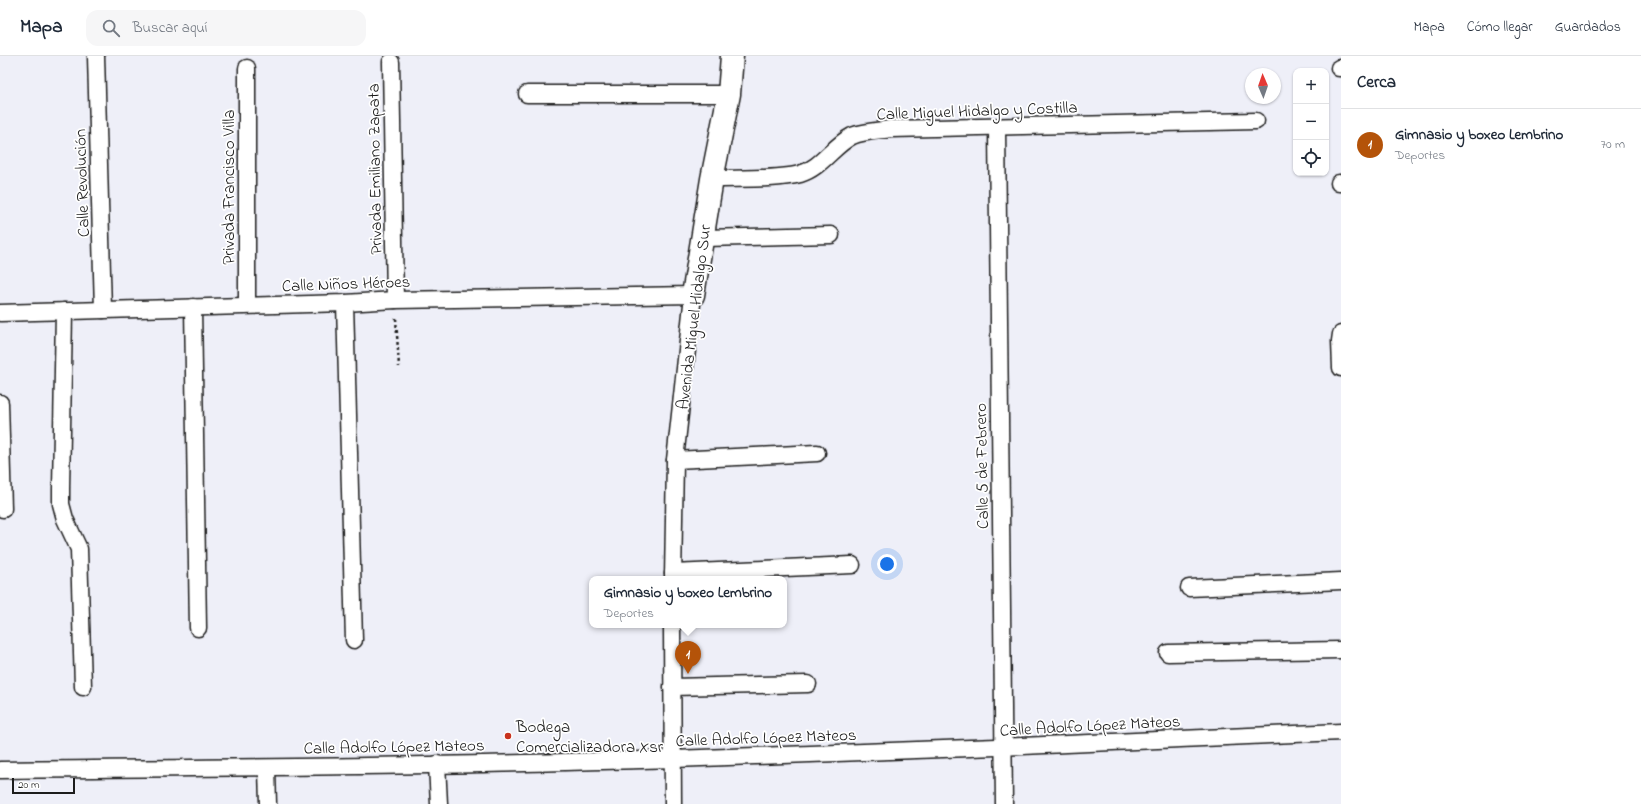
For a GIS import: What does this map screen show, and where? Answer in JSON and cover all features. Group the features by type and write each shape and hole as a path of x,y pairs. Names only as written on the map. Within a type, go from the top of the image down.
{"main road":[{"name":"Avenida Miguel Hidalgo Sur","path":"693,295 712,179 729,94 732,56"}],"street":[{"name":"Calle Revolución","path":"96,56 103,310"},
{"name":"Privada Emiliano Zapata","path":"391,62 395,300"},
{"name":"Privada Francisco Villa","path":"247,68 247,305"},
{"path":"527,94 729,94"},
{"name":"Calle Miguel Hidalgo y Costilla","path":"712,179 771,177 801,174 816,166 852,137 865,132 891,129 1256,122"},
{"name":"Calle 5 de Febrero","path":"997,128 1002,748 1004,804"},
{"path":"703,238 831,235"},
{"name":"Calle Niños Héroes","path":"0,313 345,303 395,300 693,295"},
{"name":"Avenida Miguel Hidalgo Sur","path":"673,576 676,460 693,295"},
{"path":"345,303 354,640"},
{"path":"193,307 198,628"},
{"path":"64,311 61,504 65,519 78,549 83,686"},
{"path":"1341,334 1341,368"},
{"path":"0,403 3,508"},
{"path":"676,460 817,453"},
{"path":"673,576 852,565"},
{"path":"1189,588 1341,581"},
{"path":"672,628 673,804"},
{"path":"1168,653 1341,650"},
{"path":"672,687 808,684"},
{"name":"Calle Adolfo López Mateos","path":"0,770 267,768 672,759 1002,748 1341,732"},
{"path":"437,764 439,804"},
{"path":"267,768 268,804"}],"path":[{"path":"395,300 399,367"}],"place":[{"name":"Gimnasio y boxeo Lembrino","path":"688,674"},
{"name":"Bodega Comercializadora Xsr","path":"508,736"}]}
